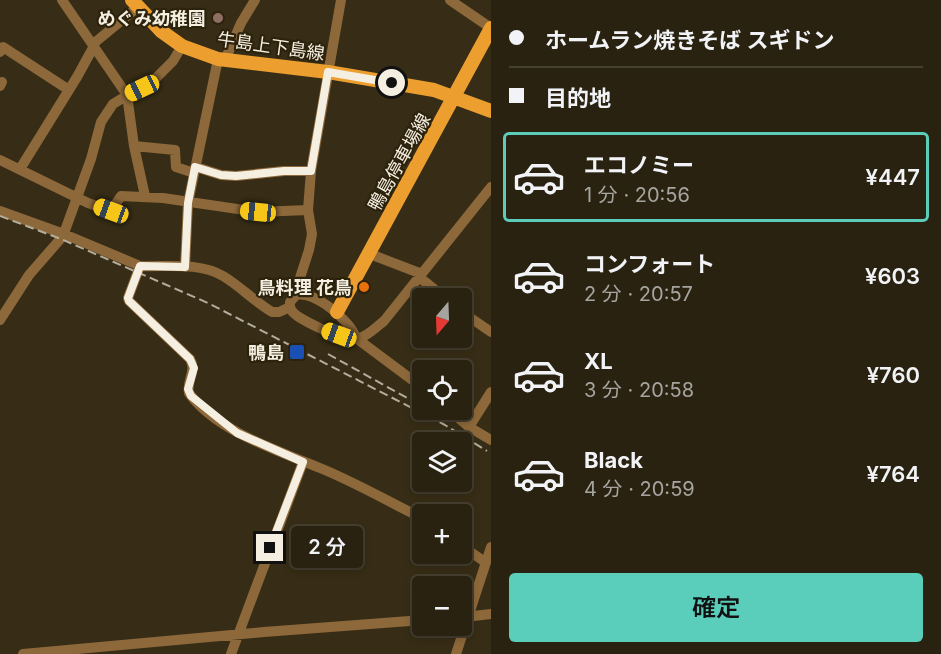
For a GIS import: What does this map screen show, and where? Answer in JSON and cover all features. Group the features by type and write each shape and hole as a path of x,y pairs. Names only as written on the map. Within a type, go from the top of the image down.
{"main road":[{"name":"牛島上下島線","path":"135,4 161,31 182,46 221,59 328,72 434,90 491,111"},
{"name":"鴨島停車場線","path":"337,312 491,28"}],"street":[{"path":"62,0 127,95 134,146 145,196"},
{"path":"185,267 188,203 221,59 255,0"},
{"path":"298,294 298,284 312,234 308,210 311,171 341,0"},
{"path":"450,0 491,28"},
{"path":"20,169 69,90 93,45 135,4"},
{"path":"0,320 29,275 64,234 91,159 101,122 113,104 156,78 173,61 182,46"},
{"path":"0,52 3,47 69,90"},
{"path":"134,146 175,150 176,167 221,175 311,171"},
{"path":"0,160 88,203 111,211 121,196 145,196 258,212 308,210"},
{"path":"412,380 356,338 354,332 337,312 304,294 298,294 292,299 290,307 295,314 326,330 351,339 356,338 367,334 384,321 491,187"},
{"path":"0,211 64,234 140,266 205,269 221,275 272,312 279,312 290,307"},
{"path":"370,254 420,275 434,288"},
{"path":"140,266 128,298 129,301 190,359 194,368 188,389 191,396 237,433 320,468 412,513"},
{"path":"326,330 337,312"},
{"path":"472,319 491,332"},
{"path":"469,427 491,392"},
{"path":"461,420 491,440"},
{"path":"231,654 303,462"},
{"path":"472,600 491,547"},
{"path":"472,553 485,562"},
{"path":"472,616 491,614"},
{"path":"23,654 121,649 237,635 412,621"},
{"path":"456,654 461,636"}],"railway":[{"path":"0,216 61,239 208,303 445,425 487,451"},
{"path":"328,354 409,399"}],"place":[{"name":"めぐみ幼稚園","path":"218,18"},
{"name":"鳥料理 花鳥","path":"364,287"},
{"name":"鴨島","path":"297,352"}],"route":[{"path":"270,548 303,462 237,433 191,396 188,389 194,368 190,359 128,298 140,266 185,267 188,203 195,167 221,175 236,176 311,171 328,72 392,83"}]}
